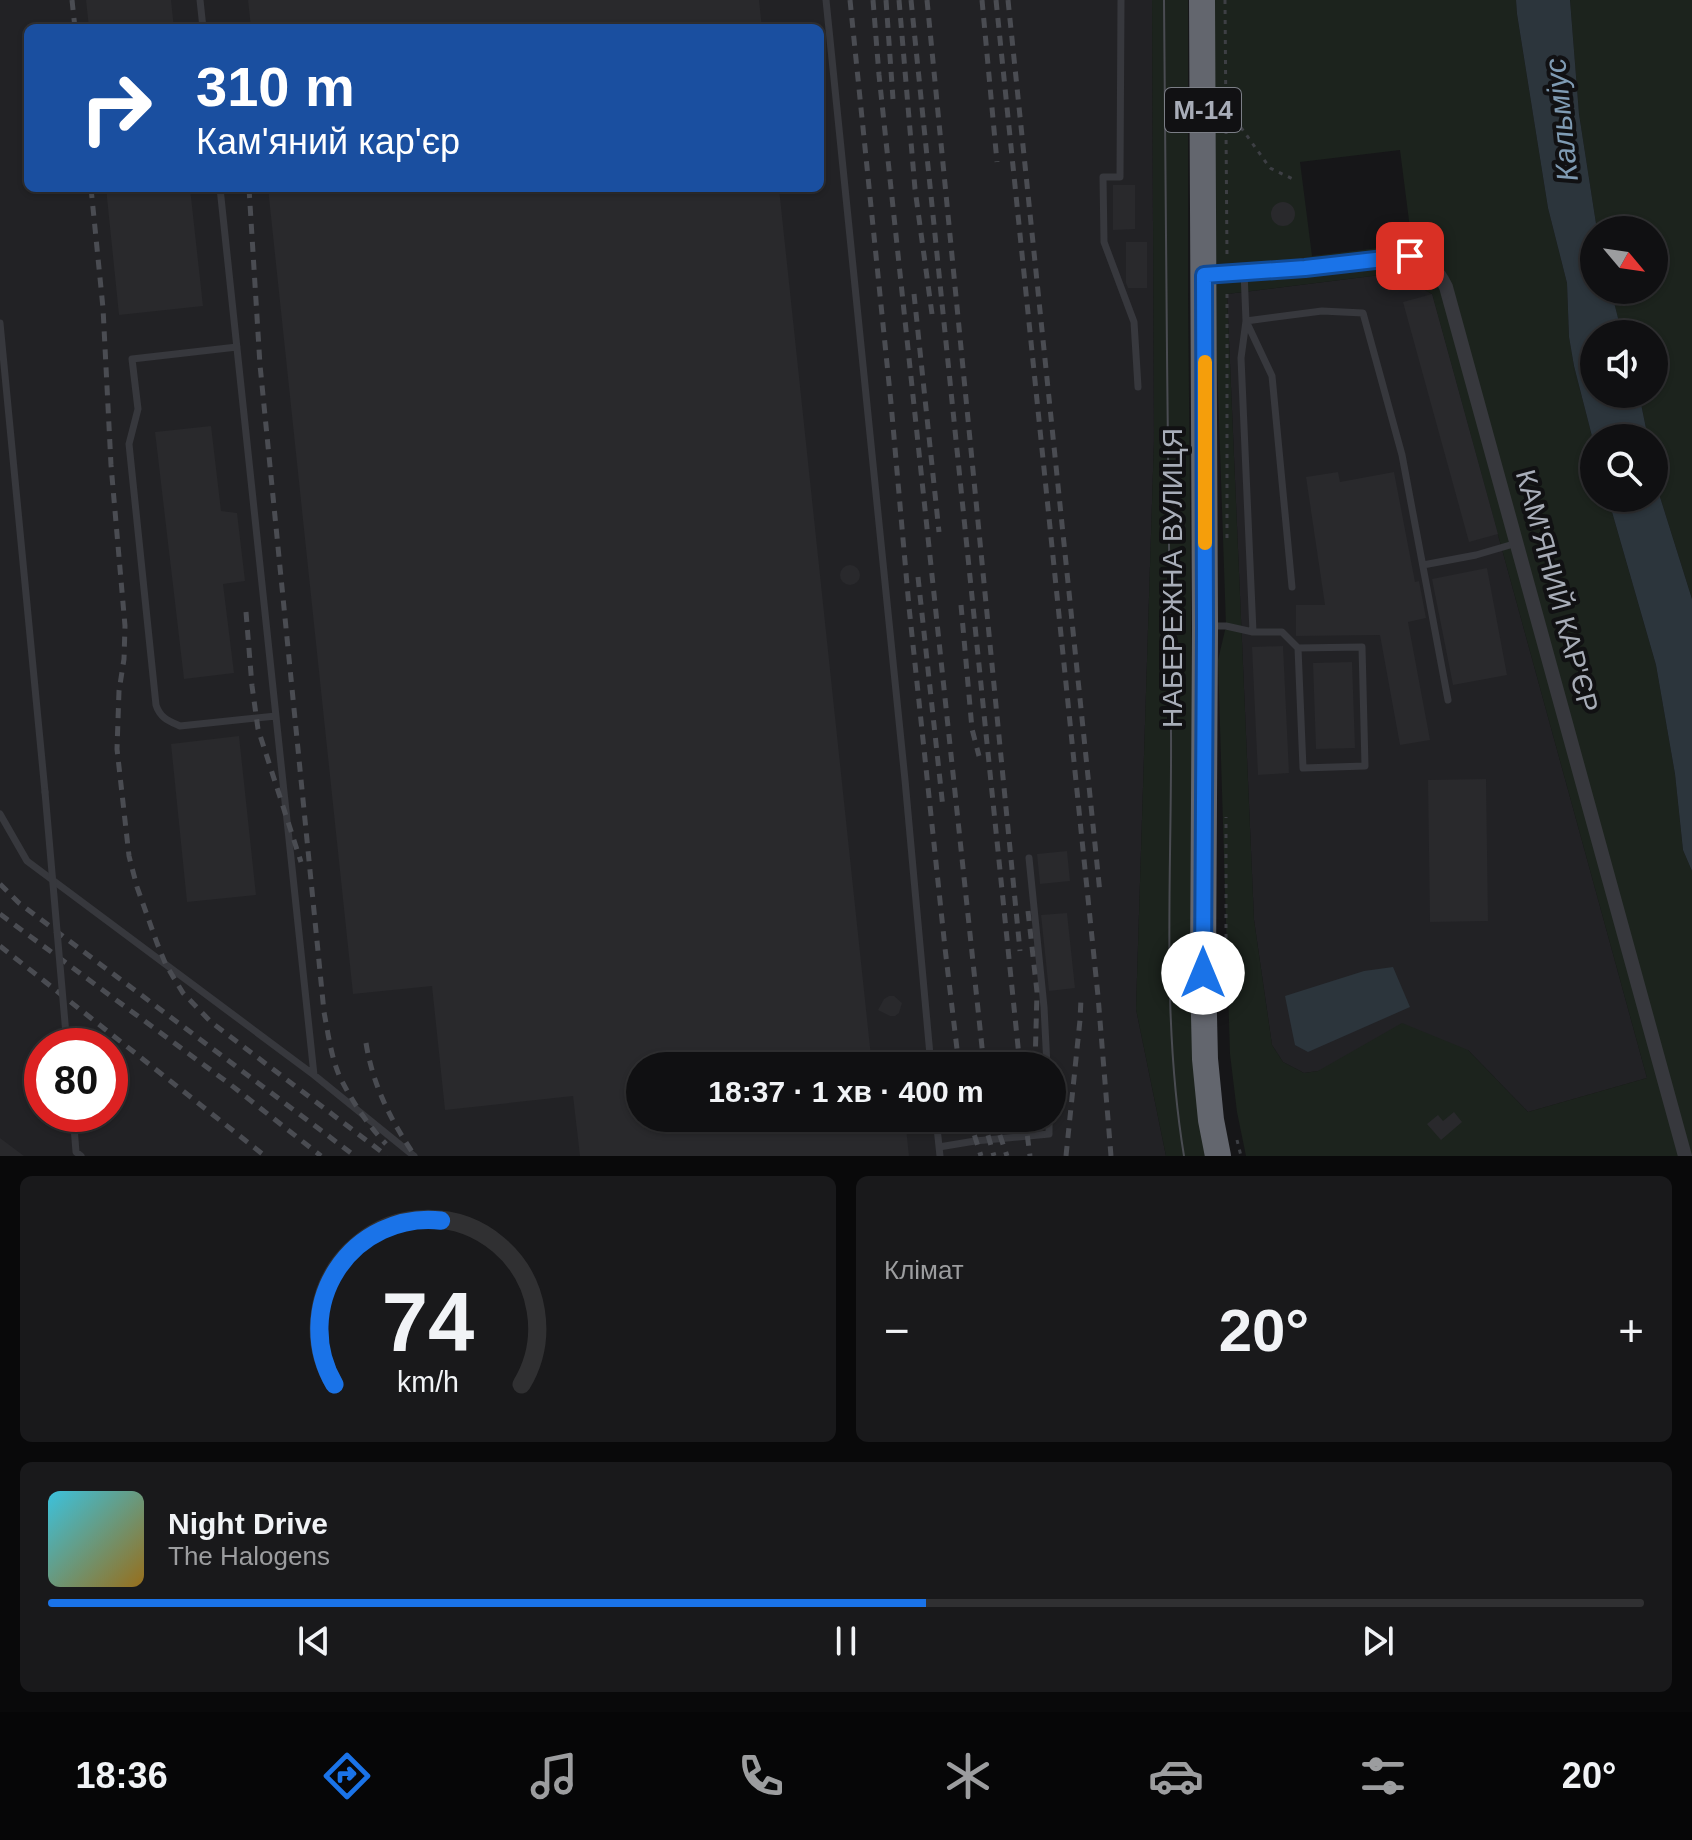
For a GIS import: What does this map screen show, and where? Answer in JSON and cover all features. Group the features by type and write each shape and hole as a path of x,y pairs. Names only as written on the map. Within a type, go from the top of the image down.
{"highway":[{"name":"НАБЕРЕЖНА ВУЛИЦЯ","path":"1202,0 1216,274 1205,627 1203,973 1205,1059 1211,1120 1228,1148"}],"street":[{"name":"КАМ'ЯНИЙ КАР'ЄР","path":"1216,274 1410,256 1422,260 1441,276 1685,1156"}],"lane":[{"path":"200,0 203,24"},
{"path":"826,0 930,1052"},
{"path":"1121,0 1120,177 1103,177 1104,242 1134,322 1138,387"},
{"path":"220,192 314,1075"},
{"path":"1244,271 1246,321 1241,358 1253,632"},
{"path":"1246,321 1322,311 1363,313 1402,455 1448,700"},
{"path":"1246,321 1272,376 1292,587"},
{"path":"0,323 65,1028"},
{"path":"237,347 132,359 138,409 129,444 156,705 159,714 180,726 276,716"},
{"path":"0,419 9,415"},
{"path":"1423,565 1517,543"},
{"path":"1205,627 1282,632 1298,648 1303,768 1365,766 1362,647 1298,648"},
{"path":"0,814 27,861 314,1075 414,1156"},
{"path":"1029,858 1046,1052"},
{"path":"76,1132 79,1154"},
{"path":"937,1132 939,1152 975,1141 1049,1132"}],"path":[{"path":"1225,0 1226,110 1216,274 1227,549"},
{"path":"1226,110 1270,168 1297,181"},
{"path":"1226,817 1226,1008"},
{"path":"1228,1148 1241,1156"}],"shaded area":[{"path":"0,0 1152,0 1154,440 1136,1009 1166,1156 0,1156"},
{"path":"1152,0 1188,0 1195,1020 1210,1156 1166,1156 1136,1009 1154,440"},
{"path":"1214,0 1516,0 1548,208 1567,283 1569,337 1580,389 1580,408 1585,408 1589,424 1580,424 1580,512 1612,512 1656,665 1675,774 1683,850 1692,871 1692,1156 1246,1156 1230,1054 1218,660 1226,626 1214,274","holes":["1400,150 1412,244 1312,256 1300,162","1396,273 1432,294 1647,1078 1528,1112 1468,1050 1402,1023 1318,1071 1304,1073 1283,1062 1272,1045 1254,920 1227,294"]},
{"path":"1570,0 1692,0 1692,599 1665,512 1668,512 1668,424 1645,424 1642,408 1668,408 1668,320 1618,320 1614,304 1668,304 1668,216 1595,216 1579,114"},
{"path":"1396,273 1432,294 1647,1078 1528,1112 1468,1050 1304,1073 1283,1062 1272,1045 1254,920 1227,294"}],"water":[{"name":"Кальміус","path":"1516,0 1570,0 1579,114 1595,216 1580,216 1580,304 1614,304 1618,320 1580,320 1580,389 1569,337 1567,283 1548,208"},
{"path":"1585,408 1642,408 1645,424 1589,424"},
{"path":"1612,512 1665,512 1692,599 1692,871 1683,850 1675,774 1656,665"},
{"path":"1393,967 1410,1007 1308,1052 1295,1045 1285,996 1364,971"}],"building":[{"path":"86,0 171,0 174,24 89,24"},
{"path":"248,0 759,0 762,24 251,24"},
{"path":"1113,185 1135,185 1135,229 1113,230"},
{"path":"106,192 190,192 203,306 119,315"},
{"path":"268,192 779,192 871,1052 626,1052 626,1132 906,1132 909,1156 580,1156 573,1096 445,1110 432,986 353,994"},
{"path":"1283,202 1294,209 1295,214 1288,225 1283,226 1272,219 1271,214 1278,203"},
{"path":"1126,242 1147,242 1147,288 1128,288"},
{"path":"1432,294 1498,534 1469,542 1403,302"},
{"path":"211,426 221,511 237,513 245,581 223,584 234,673 184,679 155,432"},
{"path":"1338,472 1340,482 1394,472 1415,582 1419,581 1426,618 1408,622 1430,740 1400,745 1380,635 1296,636 1296,605 1325,605 1306,477"},
{"path":"850,565 857,568 860,575 857,582 850,585 843,582 840,575 843,568"},
{"path":"1487,568 1507,675 1453,685 1432,579"},
{"path":"1283,646 1289,773 1258,775 1252,647"},
{"path":"1352,662 1355,748 1316,749 1313,663"},
{"path":"239,736 256,895 187,902 171,744"},
{"path":"1486,779 1488,921 1430,922 1428,780"},
{"path":"1067,851 1070,881 1040,884 1037,854"},
{"path":"1067,913 1075,988 1049,991 1041,915"},
{"path":"889,996 902,1003 895,1016 878,1010"},
{"path":"1454,1112 1462,1122 1441,1140 1427,1124 1438,1115 1443,1121"},
{"path":"0,1138 24,1156 0,1156"}],"tram line":[{"path":"1164,0 1171,733 1169,945 1172,1051 1184,1156"}],"railway":[{"path":"72,0 75,24"},
{"path":"850,0 909,607 957,1052"},
{"path":"873,0 983,1052"},
{"path":"886,0 893,99"},
{"path":"899,0 915,189 932,314"},
{"path":"911,0 1019,1052"},
{"path":"927,0 1020,951"},
{"path":"982,0 997,162"},
{"path":"996,0 1098,996 1111,1156"},
{"path":"1008,0 1100,893"},
{"path":"91,192 103,308 111,465 125,626 117,749 129,856 137,887 166,965 183,993 211,1022 387,1156"},
{"path":"249,192 260,365 324,1012 339,1075 360,1111 386,1144"},
{"path":"914,294 939,532"},
{"path":"918,577 943,808"},
{"path":"961,605 972,729 979,756"},
{"path":"246,612 258,729 301,862"},
{"path":"0,884 19,903 355,1156"},
{"path":"1028,911 1037,992 1035,1052"},
{"path":"0,914 231,1085 321,1156"},
{"path":"0,946 265,1156"},
{"path":"1066,1156 1081,999"},
{"path":"366,1043 384,1102 415,1156"},
{"path":"973,1132 981,1156"},
{"path":"987,1132 994,1156"},
{"path":"999,1132 1007,1156"},
{"path":"1027,1132 1030,1156"}],"slow traffic":[{"path":"1205,362 1205,543"}],"route":[{"path":"1203,973 1204,275 1410,256"}]}
